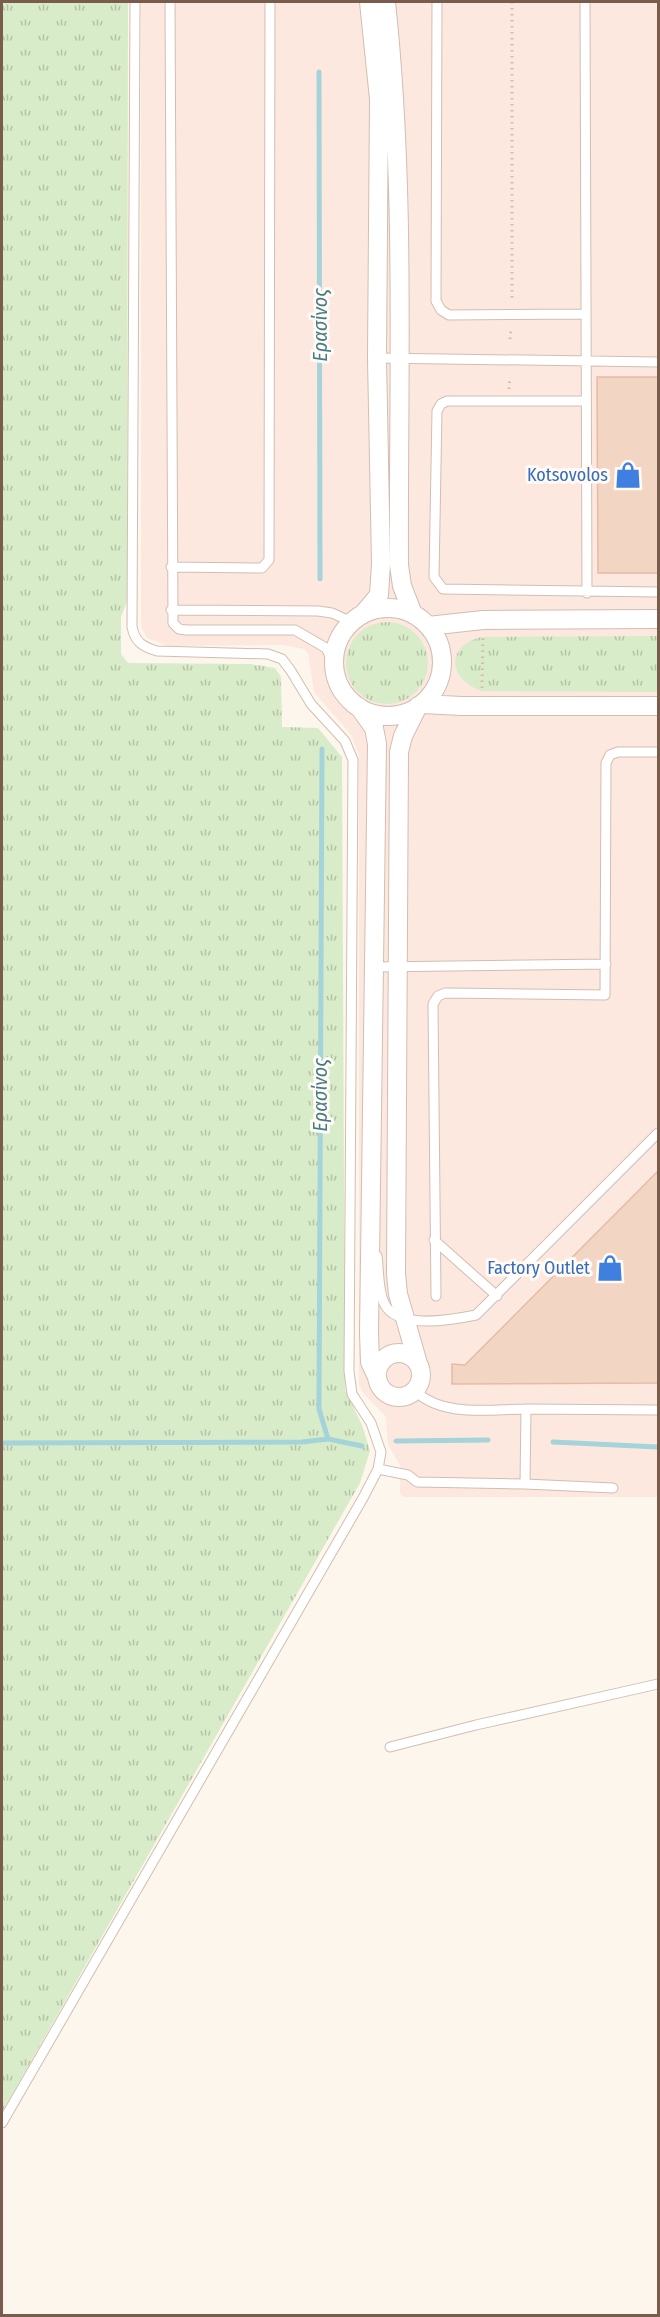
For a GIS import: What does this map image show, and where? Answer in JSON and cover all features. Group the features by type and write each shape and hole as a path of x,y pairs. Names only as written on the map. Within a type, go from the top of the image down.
{"street":[{"path":"357,618 383,608 413,614 428,626 437,640 442,666 438,683 420,705 402,736 399,752 396,1274 404,1320 422,1373 415,1391 402,1397 394,1397 382,1389 370,1362 369,1347 377,744 374,728 359,708 343,693 333,664 340,637 357,618 379,595 381,582 377,358 379,99 369,2"},
{"path":"386,2 396,94 399,565 402,586 413,614"},
{"path":"428,626 483,620 658,619"},
{"path":"359,708 389,716 420,705 658,706"},
{"path":"377,1377 380,1363 391,1354 405,1353 417,1360"}],"lane":[{"path":"2,2123 378,1469 381,1452 371,1423 352,1394 349,1371 353,760 345,741 311,704 282,659 268,654 157,651 144,648 134,635 132,627 135,2"},
{"path":"170,2 172,624 179,629 295,630 315,639 326,648 333,664"},
{"path":"171,567 262,568 269,560 270,2"},
{"path":"437,2 436,302 441,310 449,315 585,314"},
{"path":"585,2 587,593"},
{"path":"377,358 658,362"},
{"path":"585,401 447,401 441,404 437,411 434,577 443,589 587,593 658,592"},
{"path":"171,610 318,611 357,618"},
{"path":"436,1296 433,1004 438,996 446,993 605,995 606,763 610,755 618,752 658,752"},
{"path":"374,966 606,964"},
{"path":"371,1247 377,1256 384,1303 390,1312 404,1320 476,1315 658,1133"},
{"path":"434,1240 497,1296"},
{"path":"415,1391 429,1402 450,1409 658,1410"},
{"path":"525,1484 526,1409"},
{"path":"378,1469 408,1475 417,1482 613,1488"},
{"path":"390,1748 476,1725 658,1684"}],"path":[{"path":"512,2 512,302"},
{"path":"510,339 511,325"},
{"path":"482,693 483,636"}],"shaded area":[{"path":"141,2 658,2 658,1497 403,1497 400,1494 400,1465 388,1445 386,1417 364,1394 359,1385 359,755 351,735 314,692 308,653 304,649 283,645 167,646 147,638 141,627"}],"green space":[{"path":"2,2 128,2 127,602 121,617 121,654 128,663 251,664 275,668 281,677 282,727 318,728 342,757 345,1390 362,1425 370,1451 360,1483 2,2112"},
{"path":"387,622 403,625 416,634 425,647 428,663 425,679 416,692 403,701 387,704 371,701 358,692 349,679 346,663 349,647 358,634 371,625"},
{"path":"658,636 658,692 482,691 462,679 455,663 461,648 469,641 481,637"}],"building":[{"name":"Kotsovolos","path":"597,377 658,377 658,573 598,573"},
{"name":"Factory Outlet","path":"658,1171 658,1383 452,1384 452,1364 465,1365"}],"waterway":[{"name":"Ερασίνος","path":"319,72 320,579"},
{"name":"Ερασίνος","path":"322,749 319,1409 328,1439"},
{"name":"Ερασίνος","path":"2,1443 302,1442 328,1439 362,1446"},
{"name":"Ερασίνος","path":"396,1441 488,1440"},
{"name":"Ερασίνος","path":"553,1442 658,1447"}],"place":[{"name":"Kotsovolos","path":"628,475"},
{"name":"Factory Outlet","path":"610,1268"}]}
